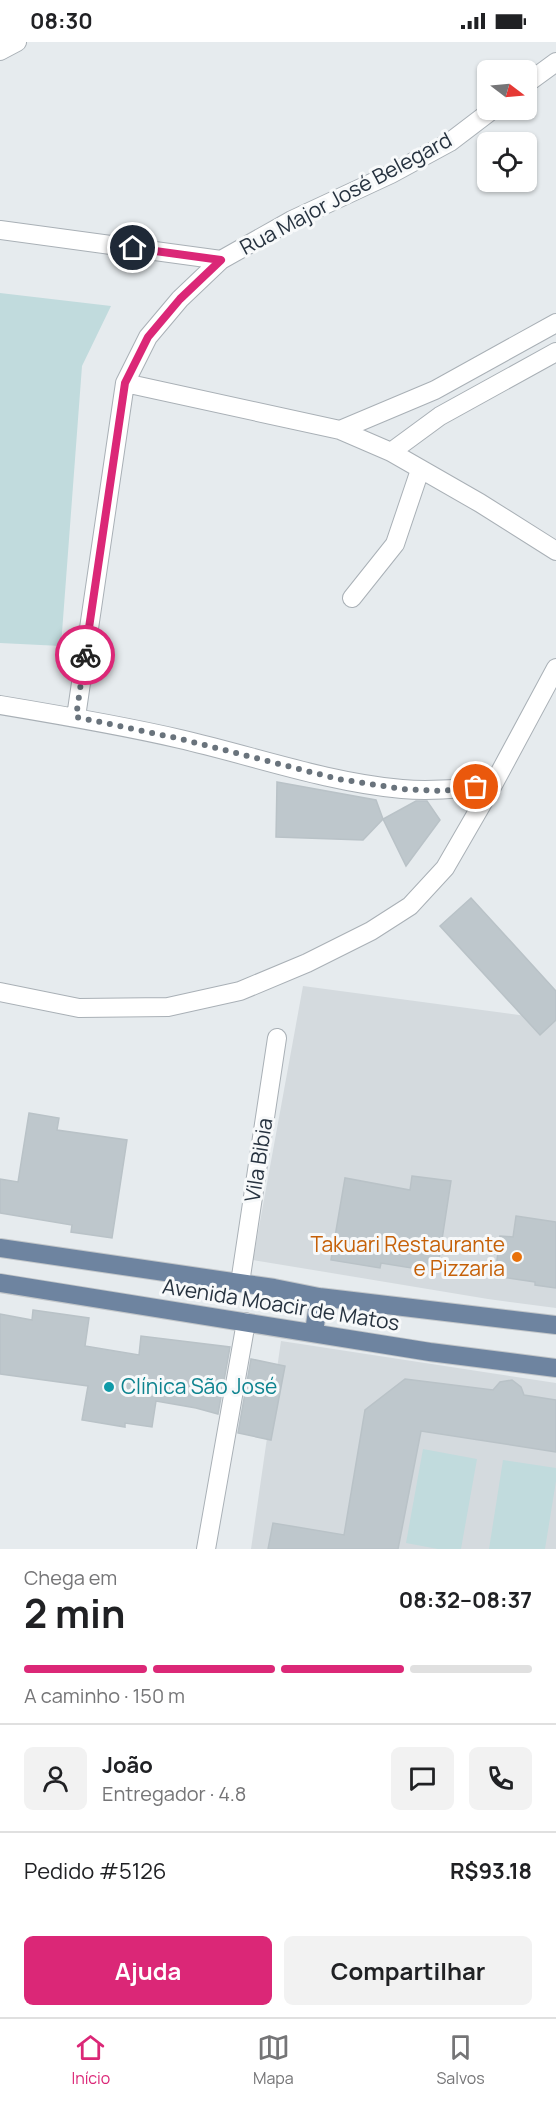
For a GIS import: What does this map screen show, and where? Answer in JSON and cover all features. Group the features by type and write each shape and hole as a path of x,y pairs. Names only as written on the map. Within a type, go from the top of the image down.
{"main road":[{"name":"Avenida Moacir de Matos","path":"0,1248 240,1283 319,1297 556,1325"},
{"name":"Avenida Moacir de Matos","path":"0,1282 430,1352 556,1368"},
{"path":"314,1332 319,1297"}],"street":[{"path":"0,51 17,42"},
{"path":"537,76 556,62"},
{"name":"Rua Major José Belegard","path":"76,717 125,383 148,337 180,299 221,260 292,220 391,174 450,142 479,120"},
{"path":"0,230 221,260"},
{"path":"340,430 435,390 556,322"},
{"path":"391,452 440,416 556,352"},
{"path":"125,383 340,430 391,452 480,503 556,551"},
{"path":"352,598 395,544 420,470"},
{"path":"0,992 79,1008 168,1007 240,991 308,963 371,931 410,906 445,868 556,669"},
{"path":"0,705 76,717 181,739 338,779 402,789 441,791 493,785"},
{"name":"Vila Bibia","path":"240,1283 277,1038"},
{"path":"206,1549 246,1322"}],"shaded area":[{"path":"0,293 111,306 82,366 61,646 0,643"},
{"path":"303,986 556,1020 556,1308 253,1260"},
{"path":"281,1341 556,1383 556,1549 251,1549"},
{"path":"423,1449 477,1459 461,1549 438,1549 406,1543"},
{"path":"503,1460 556,1468 545,1549 489,1549"}],"building":[{"path":"277,782 376,800 383,819 363,840 276,837"},
{"path":"416,801 427,801 440,820 406,866 383,819"},
{"path":"471,898 556,991 556,1020 540,1035 440,926"},
{"path":"29,1113 59,1118 57,1130 127,1140 112,1238 71,1232 72,1225 0,1213 0,1179 18,1182"},
{"path":"412,1176 451,1181 437,1272 381,1263 380,1268 331,1260 345,1178 410,1190"},
{"name":"Takuari Restaurante e Pizzaria","path":"516,1216 556,1222 556,1288 535,1285 535,1282 495,1276 500,1236 513,1237"},
{"path":"33,1310 89,1318 85,1346 139,1355 141,1336 230,1347 218,1414 156,1401 152,1427 125,1423 125,1427 82,1420 88,1386 0,1374 0,1314 32,1320"},
{"path":"251,1359 285,1366 271,1440 238,1433"},
{"path":"405,1379 493,1390 500,1382 512,1380 521,1387 524,1395 556,1400 556,1452 421,1431 398,1549 268,1549 273,1523 344,1535 365,1410"}],"way so far":[{"path":"85,655 76,717 181,739 338,779 402,789 441,791 476,787"}],"place":[{"name":"Takuari Restaurante e Pizzaria","path":"517,1257"},
{"name":"Clínica São José","path":"109,1387"}],"route":[{"path":"85,655 125,383 148,337 180,299 221,260 133,248"}]}
